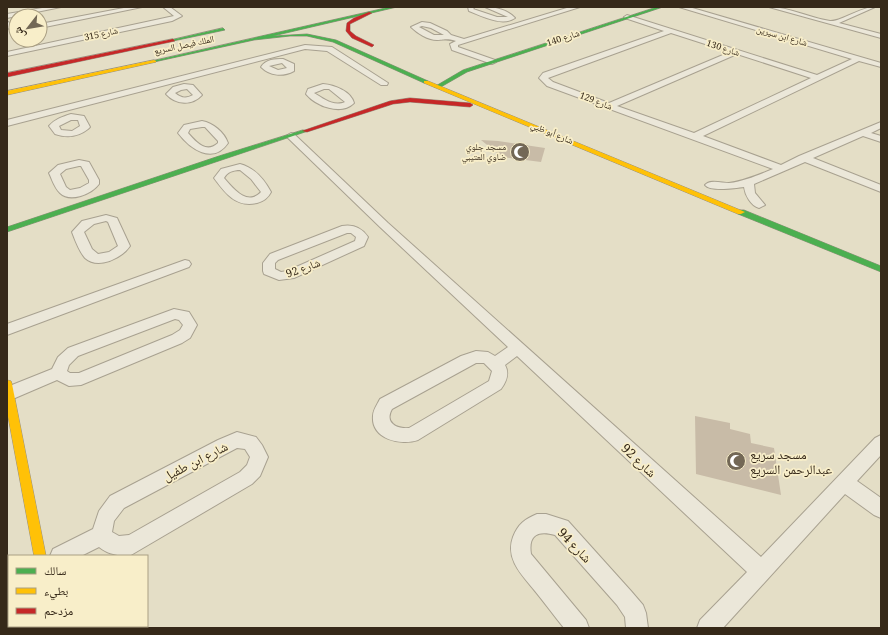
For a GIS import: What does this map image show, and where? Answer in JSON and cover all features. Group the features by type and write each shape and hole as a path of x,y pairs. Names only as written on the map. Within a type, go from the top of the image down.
{"main road":[{"name":"الملك فيصل السريع","path":"7,84 361,7"},
{"path":"7,93 395,7"},
{"name":"شارع 140","path":"454,82 441,74 465,71 661,7"},
{"path":"370,13 355,19 348,24 348,31 354,37 382,51"},
{"name":"الملك فيصل السريع","path":"7,74 234,27"},
{"name":"شارع أبو ظبي","path":"216,46 272,36 290,35 307,35 334,41 437,86 881,269"},
{"path":"334,41 341,36 354,37"},
{"name":"شارع 140","path":"437,86 454,82 465,71"},
{"path":"416,77 454,82"},
{"path":"7,230 86,203 218,153 291,136 392,102 418,90 420,85 416,77"},
{"path":"437,86 466,89"},
{"path":"392,102 410,100 485,106"},
{"path":"706,184 731,194"},
{"path":"745,199 763,206"},
{"path":"8,389 40,555"}],"street":[{"path":"7,16 58,7"},
{"path":"48,24 139,7"},
{"name":"شارع 315","path":"7,54 28,47 172,19 179,16 166,7"},
{"path":"472,7 470,8 471,10 498,19 509,19 520,23"},
{"path":"488,7 512,17 509,19"},
{"path":"492,62 454,46 456,43 577,7"},
{"name":"شارع ابن سيرين","path":"682,7 881,65"},
{"path":"772,7 881,36"},
{"path":"789,11 800,7"},
{"path":"833,23 872,7"},
{"name":"شارع 130","path":"627,17 819,78"},
{"name":"شارع 129","path":"671,31 546,75 543,78 546,82 609,106 780,168"},
{"path":"447,36 463,41"},
{"path":"7,123 293,49 317,47 329,49 384,83"},
{"path":"609,106 737,52"},
{"path":"263,57 272,62"},
{"path":"694,137 859,58"},
{"path":"172,81 178,88"},
{"path":"344,106 355,115"},
{"path":"60,109 66,118"},
{"path":"706,184 728,186 749,183 780,168 881,125"},
{"path":"862,133 881,139"},
{"name":"شارع 92","path":"291,136 384,225 761,571"},
{"path":"218,153 229,169"},
{"path":"803,158 881,189"},
{"path":"749,183 750,193 763,206"},
{"path":"81,191 92,220"},
{"name":"شارع 92","path":"360,233 362,239 355,246 289,275 279,276 269,271 267,267 268,262 274,257 337,231 352,229 360,233 384,225"},
{"path":"7,330 185,264"},
{"path":"180,314 188,320 190,325 188,329 177,339 81,379 69,380 63,378 59,373 63,360 73,352 168,316 180,314"},
{"path":"495,364 518,348"},
{"path":"476,356 484,357 495,364 500,369 501,374 495,385 412,436 399,436 384,428 381,420 381,413 386,404 476,356"},
{"path":"8,389 59,373"},
{"name":"شارع ابن طفيل","path":"237,440 250,442 256,450 259,457 258,462 254,470 246,478 131,545 115,546 107,542 102,535 102,524 106,515 117,502 224,445 237,440"},
{"path":"708,628 881,444"},
{"path":"844,483 881,510"},
{"name":"شارع 94","path":"578,628 524,561 520,546 523,536 529,528 537,524 546,523 561,528 624,598 635,613 637,628"},
{"path":"62,555 102,535"}],"building":[{"name":"مسجد جلوي ضاوي العتيبي","path":"481,140 545,148 541,162 502,157"},
{"name":"مسجد سريع عبدالرحمن السريع","path":"695,416 730,423 730,429 750,434 751,443 774,448 781,495 696,474"}],"traffic: fast":[{"path":"154,61 395,7"},
{"path":"437,87 465,71 661,7"},
{"path":"173,40 223,29"},
{"path":"255,39 290,35 307,35 334,41 426,82"},
{"path":"7,230 221,157 305,131"},
{"path":"741,212 881,269"}],"traffic: slow":[{"path":"7,93 154,61"},
{"path":"426,82 741,212"},
{"path":"7,384 40,555"}],"traffic: jam":[{"path":"370,13 355,19 348,24 348,31 354,37 372,46"},
{"path":"7,75 173,40"},
{"path":"305,131 392,102 410,100 470,105"}],"place":[{"name":"مسجد جلوي ضاوي العتيبي","path":"520,152"},
{"name":"مسجد سريع عبدالرحمن السريع","path":"736,461"}]}
